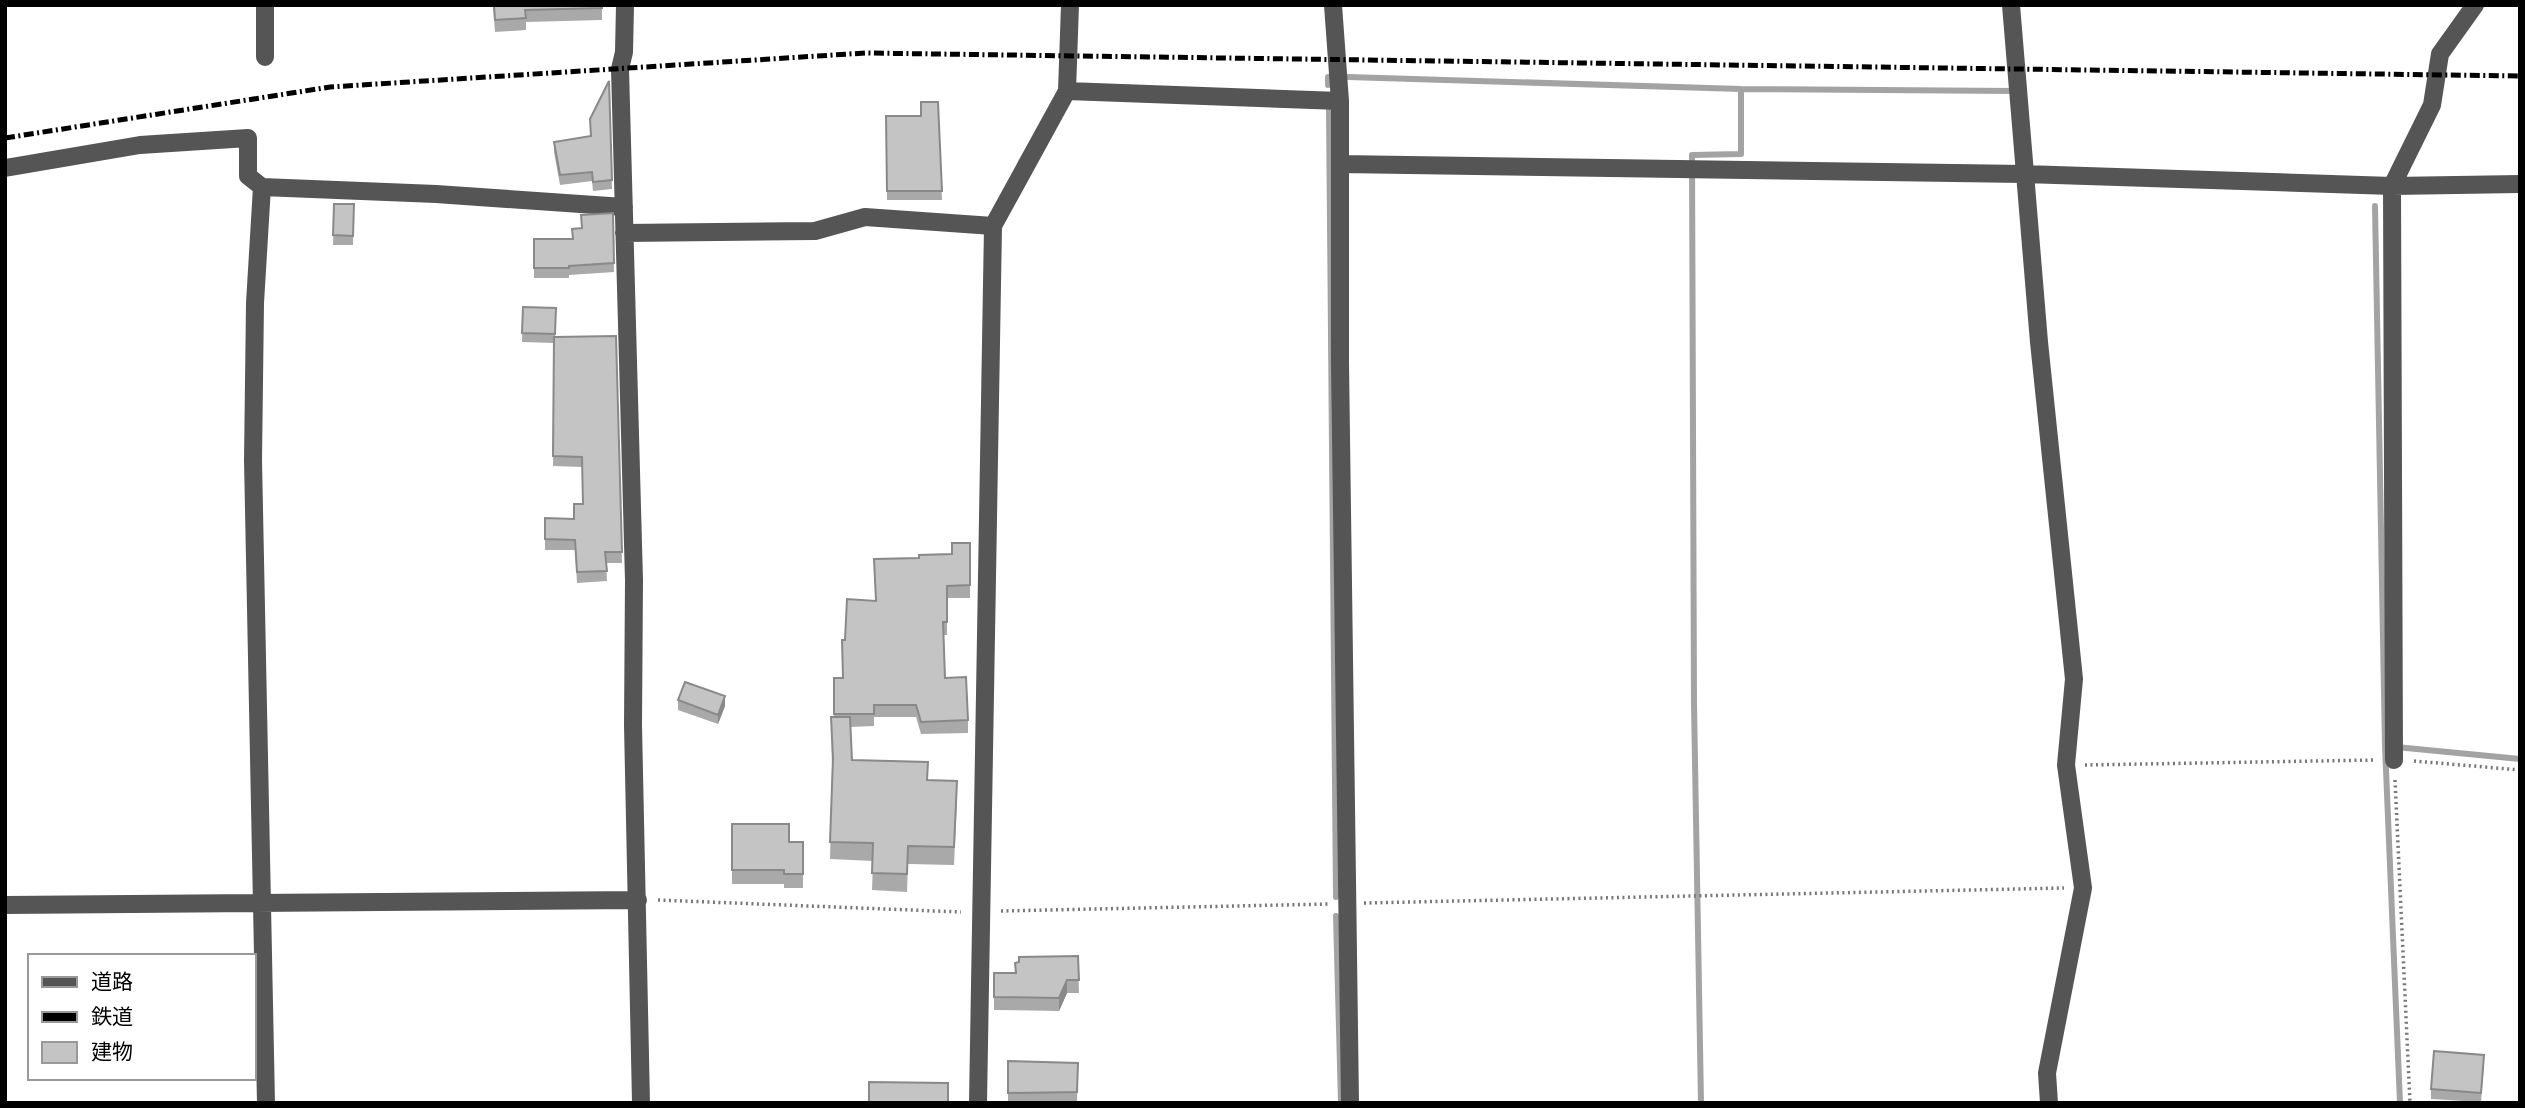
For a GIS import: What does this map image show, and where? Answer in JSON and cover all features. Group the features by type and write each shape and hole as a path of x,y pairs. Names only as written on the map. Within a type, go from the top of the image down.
{"street":[{"path":"265,5 265,57"},
{"path":"625,5 624,52 620,69 634,580 633,725 641,1103"},
{"path":"978,1103 993,226 1067,91 1070,5"},
{"path":"1333,5 1340,101 1340,362 1350,1103"},
{"path":"2011,5 2050,465 2074,679 2066,765 2083,888 2047,1073 2049,1103"},
{"path":"2394,760 2392,186 2432,105 2440,54 2475,5"},
{"path":"1067,91 1340,101"},
{"path":"5,168 140,145 248,138 248,176 262,187 436,194 624,207"},
{"path":"1340,164 2024,174 2392,186 2520,184"},
{"path":"262,187 255,303 253,460 265,1103"},
{"path":"624,233 815,231 865,218 993,226"},
{"path":"5,905 638,900"}],"path":[{"path":"2394,760 2410,1103"},
{"path":"2066,765 2394,760 2520,770"}],"building":[{"path":"494,5 602,5 602,8 525,10 526,18 495,20"},
{"path":"609,81 612,180 593,182 592,172 560,175 554,142 591,136 590,119"},
{"path":"921,102 938,102 942,191 887,191 886,116 921,116"},
{"path":"334,204 354,204 353,236 333,235"},
{"path":"613,213 614,263 569,268 534,268 534,239 573,239 572,229 582,228 581,215"},
{"path":"523,307 556,308 555,334 522,333"},
{"path":"616,336 622,552 605,552 607,571 577,572 575,540 545,539 545,518 574,519 574,504 583,504 582,457 553,456 554,337"},
{"path":"952,543 970,543 970,585 947,586 947,622 943,622 945,678 966,677 968,720 921,722 916,705 874,705 874,714 834,714 834,678 843,678 842,640 845,640 847,599 876,601 874,559 952,554"},
{"path":"685,682 725,696 718,715 678,700"},
{"path":"831,717 850,717 852,760 928,762 927,780 957,781 954,847 908,846 907,874 872,873 873,843 830,842 833,758"},
{"path":"732,824 789,824 789,842 803,842 803,874 784,874 784,870 732,870"},
{"path":"1078,956 1079,980 1067,980 1059,998 994,997 994,973 1016,973 1015,963 1019,962 1019,957"},
{"path":"2434,1051 2484,1055 2481,1093 2431,1089"},
{"path":"1008,1061 1078,1063 1077,1092 1008,1093"},
{"path":"869,1082 948,1083 948,1103 869,1103"}],"waterway":[{"path":"1328,85 1328,77 1331,77"},
{"path":"1348,77 1741,89 2015,91"},
{"path":"1701,1103 1694,704 1692,155 1741,154 1741,89"},
{"path":"1329,109 1336,897"},
{"path":"2375,206 2385,746 2400,1103"},
{"path":"2396,747 2520,759"},
{"path":"1336,916 1341,1103"}],"railway":[{"path":"5,138 330,87 865,53 2520,76"}]}
